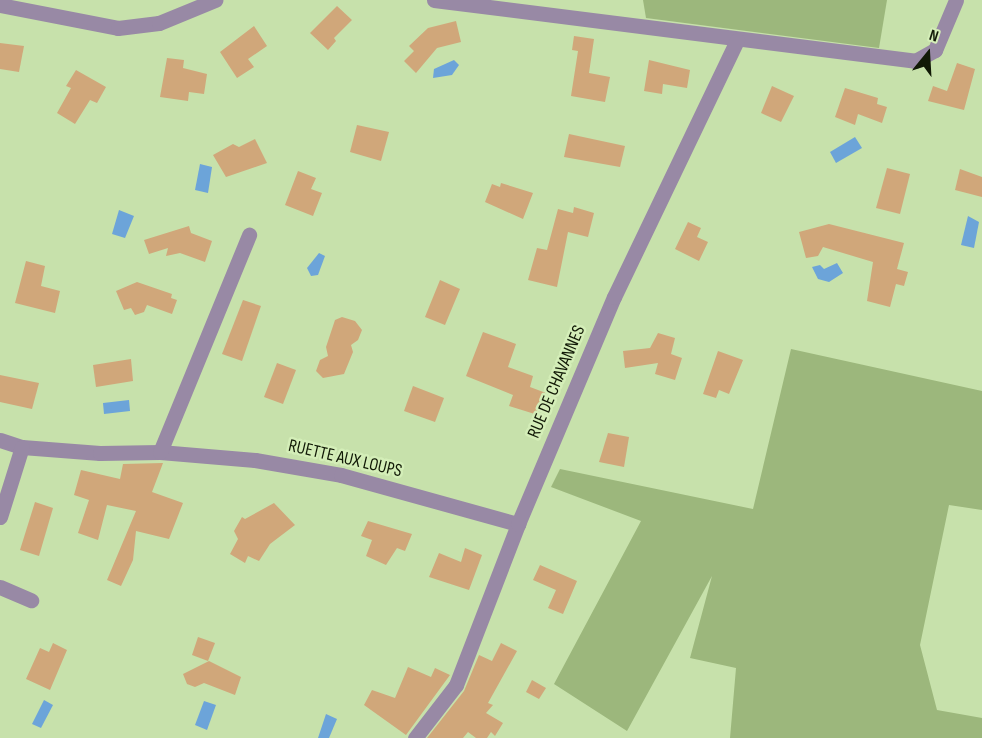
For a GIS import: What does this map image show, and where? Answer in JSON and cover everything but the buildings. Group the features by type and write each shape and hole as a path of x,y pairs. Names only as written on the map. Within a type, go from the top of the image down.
{"street":[{"path":"0,5 118,28 159,23 215,0"},
{"path":"434,0 737,40 776,41 915,61 935,50 956,0"},
{"name":"RUE DE CHAVANNES","path":"415,738 456,685 518,524 614,297 737,40"},
{"path":"160,452 249,235"},
{"name":"RUETTE AUX LOUPS","path":"0,440 22,447 100,453 160,452 255,460 341,475 518,524"},
{"path":"0,516 22,447"},
{"path":"0,587 31,600"}],"green space":[{"path":"643,0 887,0 879,48 646,18"},
{"path":"791,349 982,391 982,510 949,505 920,645 937,710 982,718 982,738 730,738 736,668 690,658 712,576 627,731 554,684 641,521 551,487 560,469 753,509"}],"water":[{"path":"454,60 459,65 452,75 433,78 434,69"},
{"path":"855,137 862,148 836,163 830,152"},
{"path":"200,164 212,167 208,193 195,190"},
{"path":"119,210 134,216 125,238 112,234"},
{"path":"968,216 979,222 974,248 961,245"},
{"path":"319,253 325,256 318,275 311,276 307,268"},
{"path":"837,263 843,273 829,282 818,279 812,267 820,265 824,269"},
{"path":"129,400 130,411 104,414 103,403"},
{"path":"44,700 53,705 41,728 32,724"},
{"path":"204,701 216,705 207,730 195,725"},
{"path":"326,714 337,719 329,738 318,738"}]}
